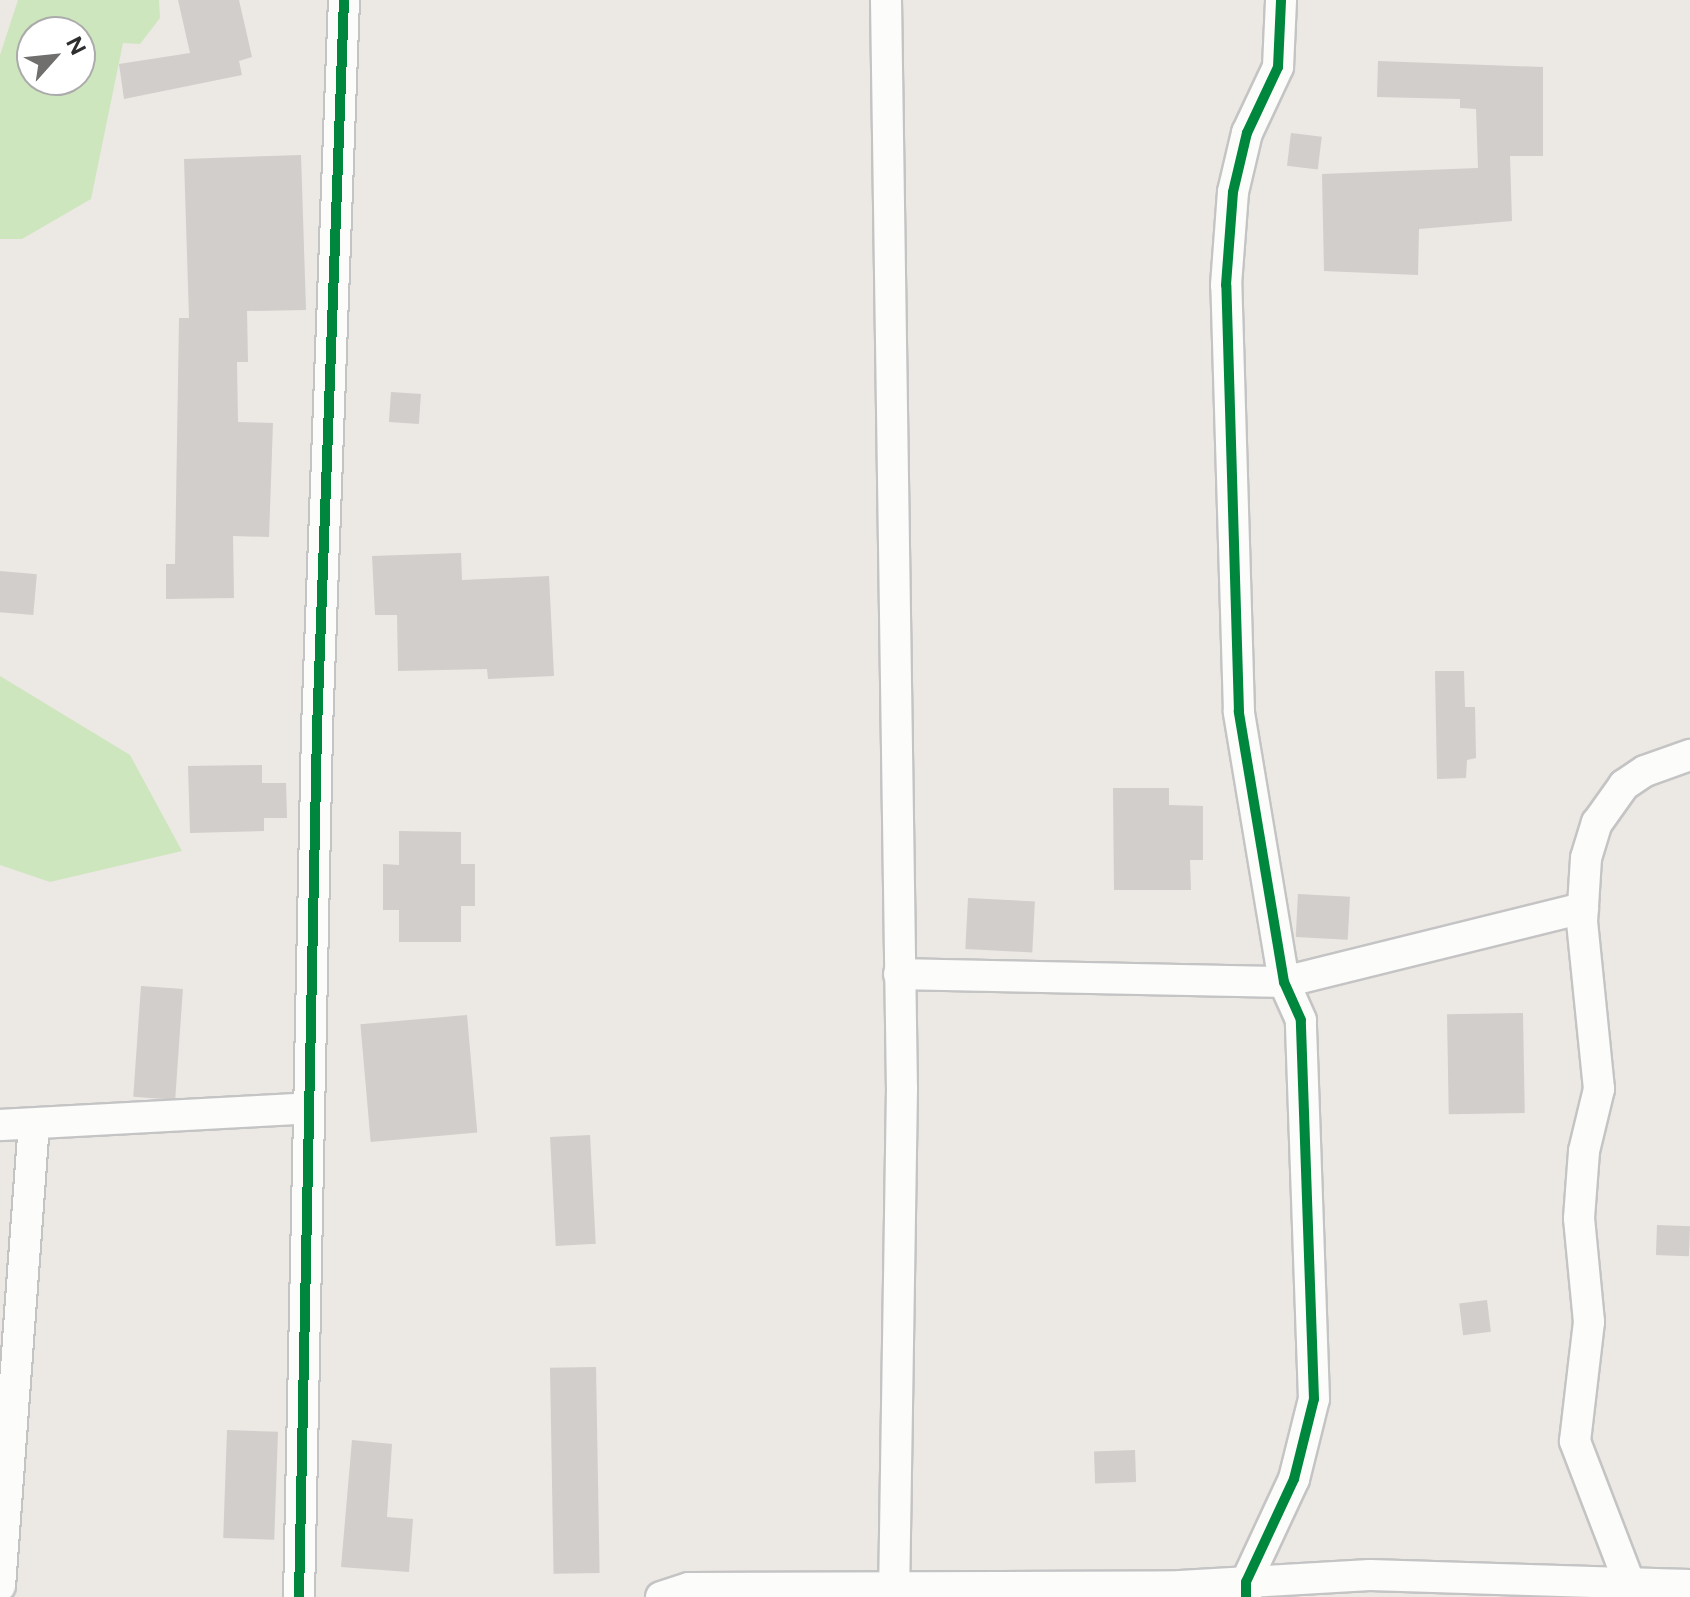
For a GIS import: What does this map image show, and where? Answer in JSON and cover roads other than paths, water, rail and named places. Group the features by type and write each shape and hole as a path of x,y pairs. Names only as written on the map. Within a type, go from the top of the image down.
{"street":[{"path":"299,1597 309,1108 344,0"},
{"path":"886,0 899,974 894,1591"},
{"path":"1246,1589 1294,1479 1314,1399 1301,1020 1284,982 1239,712 1226,285 1233,192 1247,133 1278,67 1281,0"},
{"path":"1629,1590 1575,1441 1589,1322 1582,1178 1599,1089 1583,908 1586,858 1597,823 1624,785 1645,771 1690,755"},
{"path":"899,974 1284,982 1583,908"},
{"path":"0,1125 309,1108"},
{"path":"0,1586 34,1124"},
{"path":"661,1597 689,1588 894,1591 1246,1589 1370,1575 1629,1590 1690,1585"}]}
